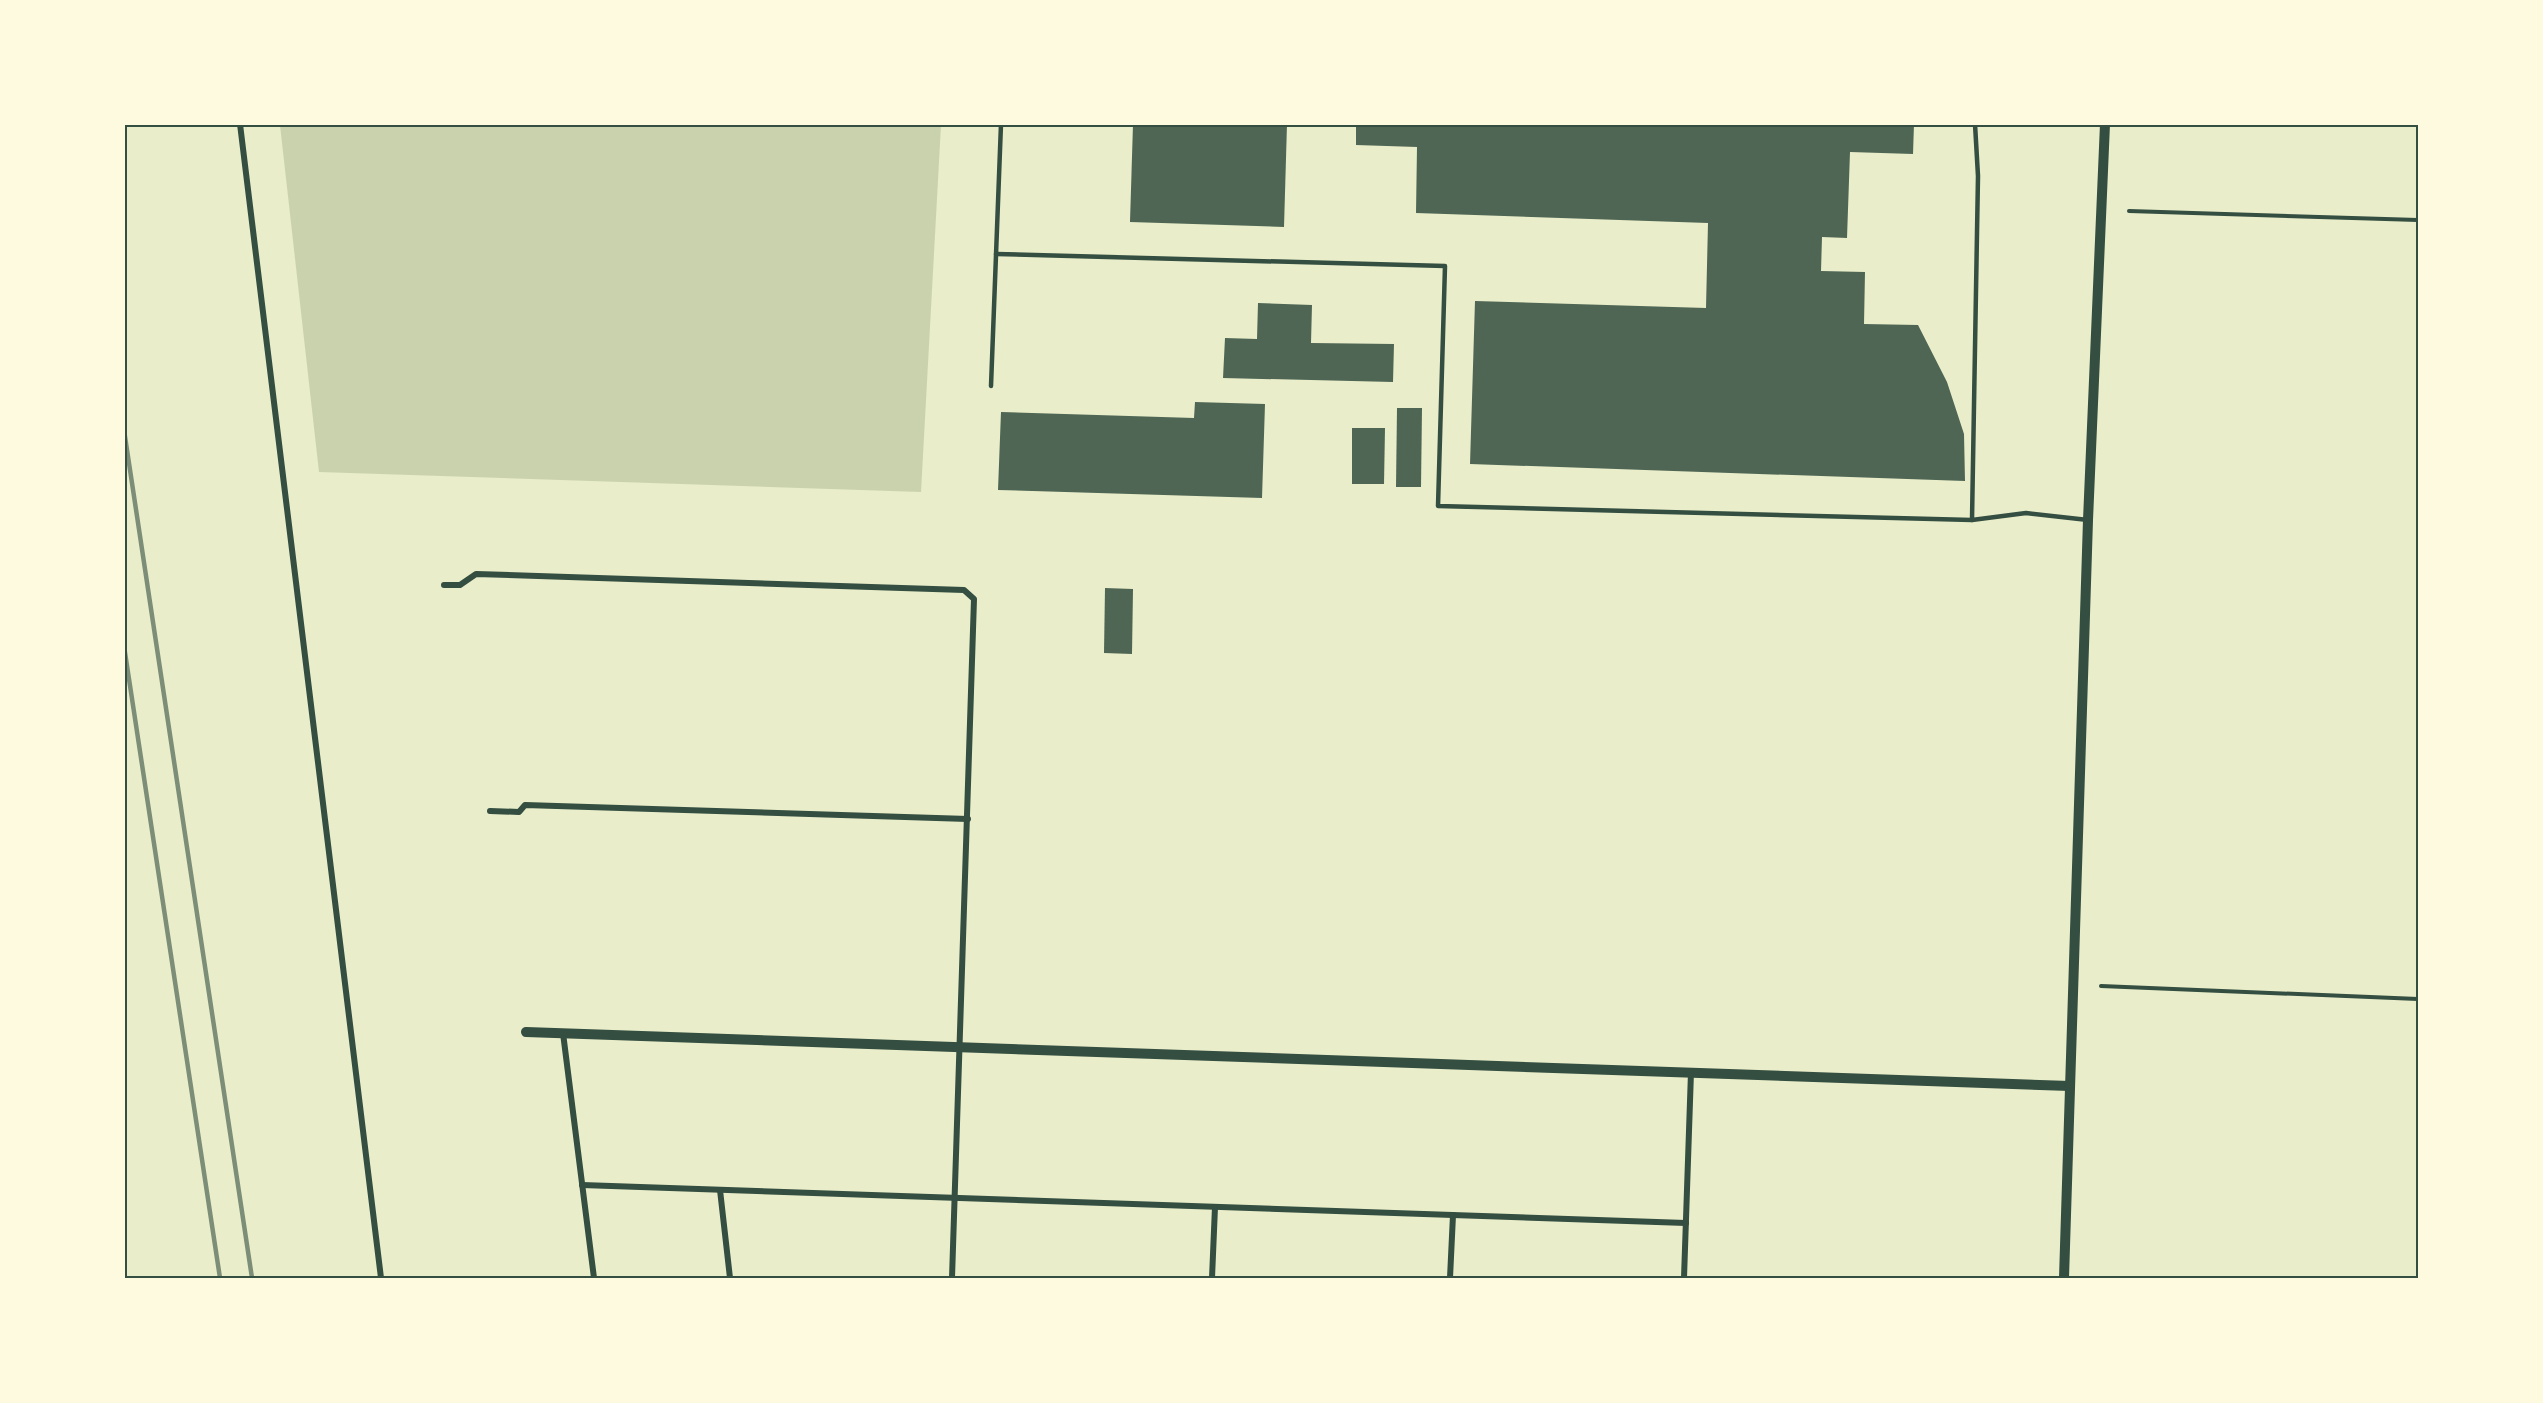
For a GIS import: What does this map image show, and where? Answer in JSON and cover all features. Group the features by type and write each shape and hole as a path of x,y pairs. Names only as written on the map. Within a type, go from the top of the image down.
{"street":[{"path":"240,124 381,1278"},
{"path":"2064,1278 2088,520 2105,124"},
{"path":"444,585 460,585 476,573 964,590 974,598 952,1278"},
{"path":"490,812 519,812 525,805 968,819"},
{"path":"526,1032 2070,1086"},
{"path":"563,1033 594,1278"},
{"path":"1684,1278 1691,1072"},
{"path":"582,1185 1686,1223"},
{"path":"720,1190 730,1278"},
{"path":"1212,1278 1215,1207"},
{"path":"1450,1278 1453,1215"}],"lane":[{"path":"991,386 1001,124"},
{"path":"1972,520 1978,176 1975,124"},
{"path":"996,254 1445,266 1438,506 1972,520 2026,513 2088,520"}],"path":[{"path":"2102,210 2418,220"},
{"path":"2073,985 2418,999"}],"green space":[{"path":"280,125 941,125 921,492 319,472"}],"building":[{"path":"1133,124 1287,124 1284,227 1130,222"},
{"path":"1356,124 1914,124 1913,154 1850,152 1847,238 1822,237 1821,271 1865,272 1864,324 1918,325 1947,382 1964,434 1965,481 1470,464 1475,301 1706,308 1708,223 1416,213 1417,147 1356,145"},
{"path":"1258,303 1312,305 1311,343 1394,344 1393,382 1223,378 1225,338 1257,339"},
{"path":"1195,402 1265,404 1262,498 998,490 1001,412 1194,418"},
{"path":"1397,408 1422,408 1421,487 1396,487"},
{"path":"1352,428 1385,428 1384,484 1352,484"},
{"path":"1105,588 1133,589 1132,654 1104,653"}],"railway":[{"path":"124,430 252,1278"},
{"path":"124,646 220,1278"}]}
